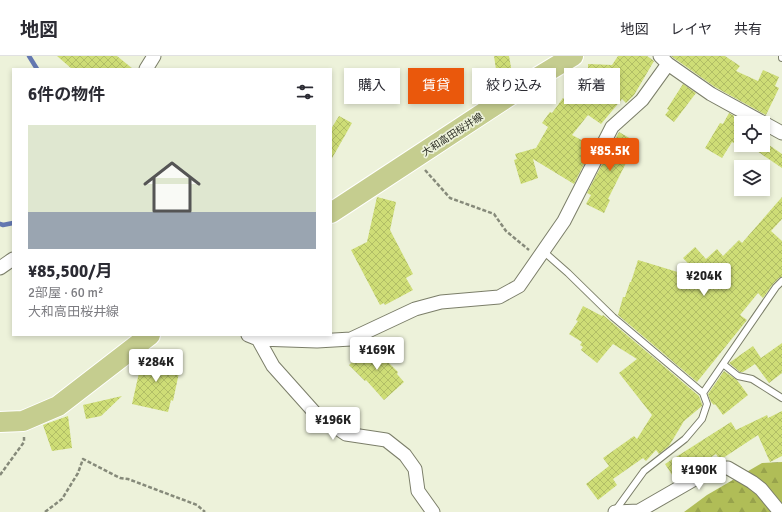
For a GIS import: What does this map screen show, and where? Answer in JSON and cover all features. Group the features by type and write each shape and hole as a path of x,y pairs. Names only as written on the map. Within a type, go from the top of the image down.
{"main road":[{"name":"大和高田桜井線","path":"332,212 573,56"},
{"path":"0,422 23,422 58,406 149,336"}],"street":[{"path":"147,68 154,56"},
{"path":"253,337 318,341 351,339 415,309 441,302 499,297 519,286 564,220 612,127 642,100 664,60 711,94 782,133"},
{"path":"0,268 12,260"},
{"path":"253,337 273,366 315,413 346,434 386,440 405,455 414,469 418,491 433,512"},
{"path":"614,512 640,511 705,473 720,468 728,468 752,482 761,489 780,512"}],"lane":[{"path":"540,254 568,273 613,316 702,393 707,404 702,419 685,439 644,471 614,512"},
{"path":"702,393 776,287 782,281"},
{"path":"723,364 738,376 752,379 782,398"}],"path":[{"path":"415,158 435,183 450,198 494,214 506,231 540,254"},
{"path":"0,475 24,442 23,422"},
{"path":"46,512 62,499 78,473 82,459 120,478 128,479 197,505 205,512"}],"green space":[{"path":"782,462 782,512 684,512 707,495 762,463"}],"building":[{"path":"57,56 117,56 132,68 71,68"},
{"path":"494,56 509,56 511,68 496,68"},
{"path":"618,56 647,56 654,61 634,95 626,103 622,99 620,101 620,68 588,68 588,64 612,65"},
{"path":"671,56 725,56 740,66 736,71 758,81 763,70 779,77 775,86 779,88 766,115 715,87"},
{"path":"683,84 696,93 674,122 665,115 669,110 667,109"},
{"path":"563,98 564,104 618,104 601,124 588,115 572,135 587,143 583,150 589,154 574,184 533,159 538,178 521,184 514,160 517,159 515,154 536,148 548,127 542,123 550,112 552,113"},
{"path":"729,113 734,116 734,143 732,142 722,158 705,148 720,123 723,124"},
{"path":"339,116 352,123 332,158 332,127"},
{"path":"619,132 638,143 632,154 631,153 608,199 610,200 604,213 586,204 591,195 587,193"},
{"path":"770,146 782,154 782,168 758,152 770,152"},
{"path":"377,197 396,202 390,230 413,274 406,278 413,290 385,305 384,303 380,305 351,250 367,242"},
{"path":"782,197 782,219 771,231 782,241 782,277 773,284 763,298 758,293 740,315 747,320 697,382 618,315 623,297 625,297 638,260 704,280 683,258 695,247 706,259 717,249 723,256 739,240 742,243"},
{"path":"583,306 602,316 603,315 699,396 702,404 702,406 684,421 669,446 659,454 656,450 646,461 643,458 613,479 617,485 598,500 586,484 609,466 603,458 634,436 637,439 652,415 619,373 637,359 613,344 597,363 581,350 583,347 580,345 582,342 569,334 578,321 576,320"},
{"path":"373,342 388,358 386,360 398,372 397,374 404,382 384,400 366,380 365,381 349,365"},
{"path":"782,343 782,373 769,383 755,364 743,372 740,372 729,363 753,346 761,358"},
{"path":"145,354 165,358 164,360 181,363 173,401 171,400 168,412 132,404 143,355"},
{"path":"724,371 737,380 748,395 723,415 715,404 714,405 711,402 708,394"},
{"path":"122,396 101,416 86,419 83,405"},
{"path":"782,411 782,456 770,462 758,435 720,460 716,454 694,468 692,466 674,478 665,464 731,422 736,430 767,415 768,418"},
{"path":"68,416 72,448 52,451 43,425"}],"waterway":[{"path":"29,56 36,68"},
{"path":"0,224 12,223"}]}
